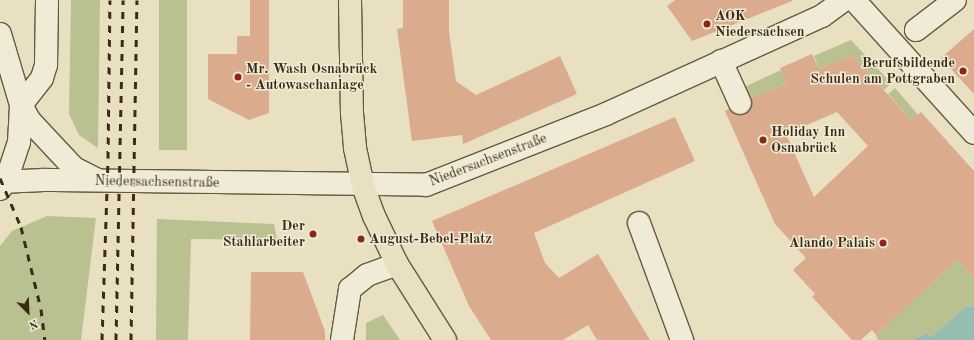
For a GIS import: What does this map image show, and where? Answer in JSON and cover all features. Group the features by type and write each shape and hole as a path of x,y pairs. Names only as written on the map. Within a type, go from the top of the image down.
{"main road":[{"path":"350,0 352,113 355,148 363,186 374,216 397,264 445,340"}],"street":[{"path":"2,184 19,142 21,105 42,78 46,65 47,0"},
{"name":"Niedersachsenstraße","path":"2,184 100,181 363,186 426,185 606,114 822,16 844,0"},
{"path":"854,0 974,133"},
{"path":"916,30 955,0"},
{"path":"0,34 21,105 30,121 74,168 100,181"},
{"path":"721,61 740,104"},
{"path":"639,223 682,340"},
{"path":"342,340 350,289 367,275 397,264"}],"green space":[{"path":"71,0 100,0 98,148 79,135 69,114"},
{"path":"159,0 187,0 187,150 159,150"},
{"path":"851,40 891,83 884,90 852,55 819,69 814,56"},
{"path":"781,70 787,83 750,100 744,87"},
{"path":"895,88 918,114 911,120 888,94"},
{"path":"47,216 96,218 81,340 0,340 0,246 12,231"},
{"path":"157,219 274,224 277,240 191,239 188,340 156,340"},
{"path":"957,260 974,278 974,306 965,307 931,337 927,333 912,340 878,340 876,335"},
{"path":"383,315 400,340 366,340 366,323"}],"water":[{"path":"974,306 974,340 912,340 927,333 931,337 965,307"}],"building":[{"name":"Mr. Wash Osnabrück - Autowaschanlage","path":"250,0 269,0 269,113 249,120 208,99 208,54 237,54 237,36 250,36"},
{"path":"403,0 449,0 449,32 456,81 476,95 560,56 577,94 463,144 462,135 412,141 397,29 403,28"},
{"name":"AOK Niedersachsen","path":"675,0 792,1 692,41 667,6"},
{"path":"974,29 974,94 941,58"},
{"name":"Alando Palais","path":"812,54 819,69 852,55 911,120 921,112 974,171 974,278 957,260 876,335 872,330 861,340 852,340 812,297 815,294 793,270 806,258 775,224 725,111 729,109 738,115 745,114 750,110 752,98 787,83 780,68","holes":["837,112 868,146 814,197 786,134"]},
{"path":"675,117 695,161 534,233 545,263 559,278 598,254 650,340 597,340 588,325 563,340 491,340 469,306 432,221"},
{"path":"251,272 303,272 325,331 325,340 250,340"}],"railway":[{"path":"102,340 108,158 110,0"},
{"path":"116,340 123,0"},
{"path":"131,340 137,0"},
{"path":"0,178 21,227 41,309 45,340"}],"place":[{"name":"AOK Niedersachsen","path":"707,24"},
{"name":"Berufsbildende Schulen am Pottgraben","path":"963,71"},
{"name":"Mr. Wash Osnabrück - Autowaschanlage","path":"238,77"},
{"name":"Holiday Inn Osnabrück","path":"763,140"},
{"name":"Der Stahlarbeiter","path":"313,234"},
{"name":"August-Bebel-Platz","path":"361,239"},
{"name":"Alando Palais","path":"883,243"}]}
